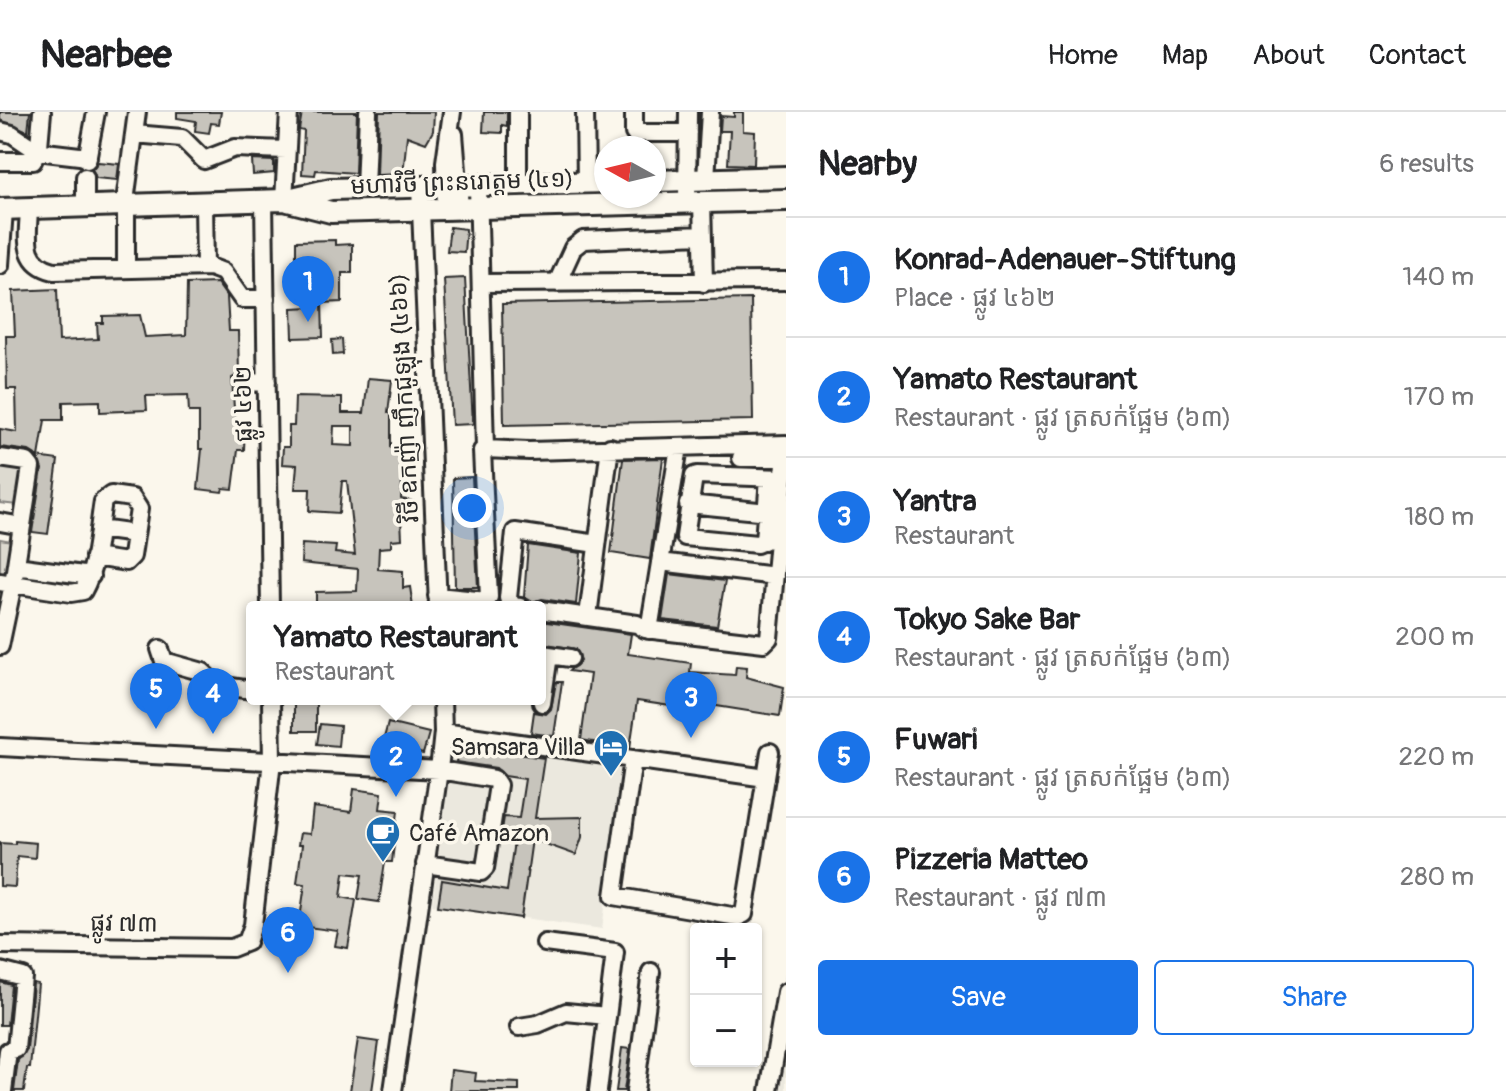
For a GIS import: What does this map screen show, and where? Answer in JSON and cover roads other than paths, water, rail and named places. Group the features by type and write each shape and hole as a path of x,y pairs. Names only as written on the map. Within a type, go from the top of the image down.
{"main road":[{"path":"679,180 786,177"},
{"name":"មហាវិថី ព្រះនរោត្តម (៤១)","path":"1,210 274,200 331,189 594,182"},
{"name":"មហាវិថី ព្រះនរោត្តម (៤១)","path":"274,200 331,212 786,200"}],"street":[{"path":"0,161 33,161 42,112"},
{"path":"85,207 87,165 96,112"},
{"path":"126,268 126,205 137,112"},
{"name":"ផ្លូវ ៤៦២","path":"270,601 266,299 274,200 286,150 289,112"},
{"path":"365,188 368,112"},
{"path":"518,112 518,184"},
{"path":"585,112 594,169"},
{"path":"634,112 634,133 688,133"},
{"path":"688,112 688,133 679,180 702,235 704,283"},
{"path":"679,180 710,112"},
{"path":"438,601 487,601 482,451 485,449 483,283 461,208 461,186 452,155 452,118"},
{"path":"0,131 12,134 37,151 87,165"},
{"path":"134,134 182,138 204,160 235,148 286,150"},
{"path":"461,186 461,208"},
{"name":"វិថី ឧកញ៉ា ញឹកជូឡុង (៤៦៦)","path":"420,187 438,601"},
{"path":"204,203 205,267"},
{"path":"29,209 29,254 33,263 54,271 205,267 223,272 242,299 266,299"},
{"path":"1,210 1,255"},
{"path":"557,283 573,248 583,240 702,235"},
{"path":"483,283 786,281"},
{"path":"245,383 267,382"},
{"path":"485,449 529,451 786,444"},
{"path":"588,616 610,447"},
{"path":"649,630 679,447"},
{"path":"741,458 786,456 776,478 766,538 757,544 685,537 692,479 697,475 776,478"},
{"path":"0,458 27,462 31,467 16,566 7,583 0,646"},
{"path":"546,611 637,624 649,630 760,645 769,638 775,576 776,478"},
{"path":"7,583 71,593 83,591 91,576 94,557 99,529 103,501 111,495 132,498 139,509 132,556 126,562 94,557"},
{"path":"688,504 768,512"},
{"path":"0,522 22,526"},
{"path":"99,529 135,534"},
{"path":"515,601 515,532 597,544"},
{"path":"660,562 775,576"},
{"path":"16,566 91,576"},
{"path":"160,649 164,661 171,665 203,672 217,685 246,689"},
{"path":"546,655 570,658"},
{"path":"271,705 272,761"},
{"path":"393,1091 439,770 442,705"},
{"path":"443,732 766,778"},
{"path":"0,747 439,770 489,776 498,785 490,846 481,872 425,864"},
{"path":"633,759 614,896 738,917 744,914 770,752"},
{"name":"ផ្លូវ ៧៣","path":"0,945 232,948 247,942 253,925 272,761"},
{"path":"545,943 615,952 598,1091"},
{"path":"0,971 23,977 16,1049 8,1051 3,1091"},
{"path":"635,1091 651,972"},
{"path":"769,1091 780,1058 786,992"},
{"path":"519,1027 538,1024 566,1012 607,1016"}],"place":[{"name":"Konrad-Adenauer-Stiftung","path":"308,322"},
{"name":"Fuwari","path":"156,729"},
{"name":"Tokyo Sake Bar","path":"213,734"},
{"name":"Yantra","path":"691,738"},
{"name":"Samsara Villa","path":"611,778"},
{"name":"Yamato Restaurant","path":"396,797"},
{"name":"Café Amazon","path":"383,864"},
{"name":"Pizzeria Matteo","path":"288,973"}]}
